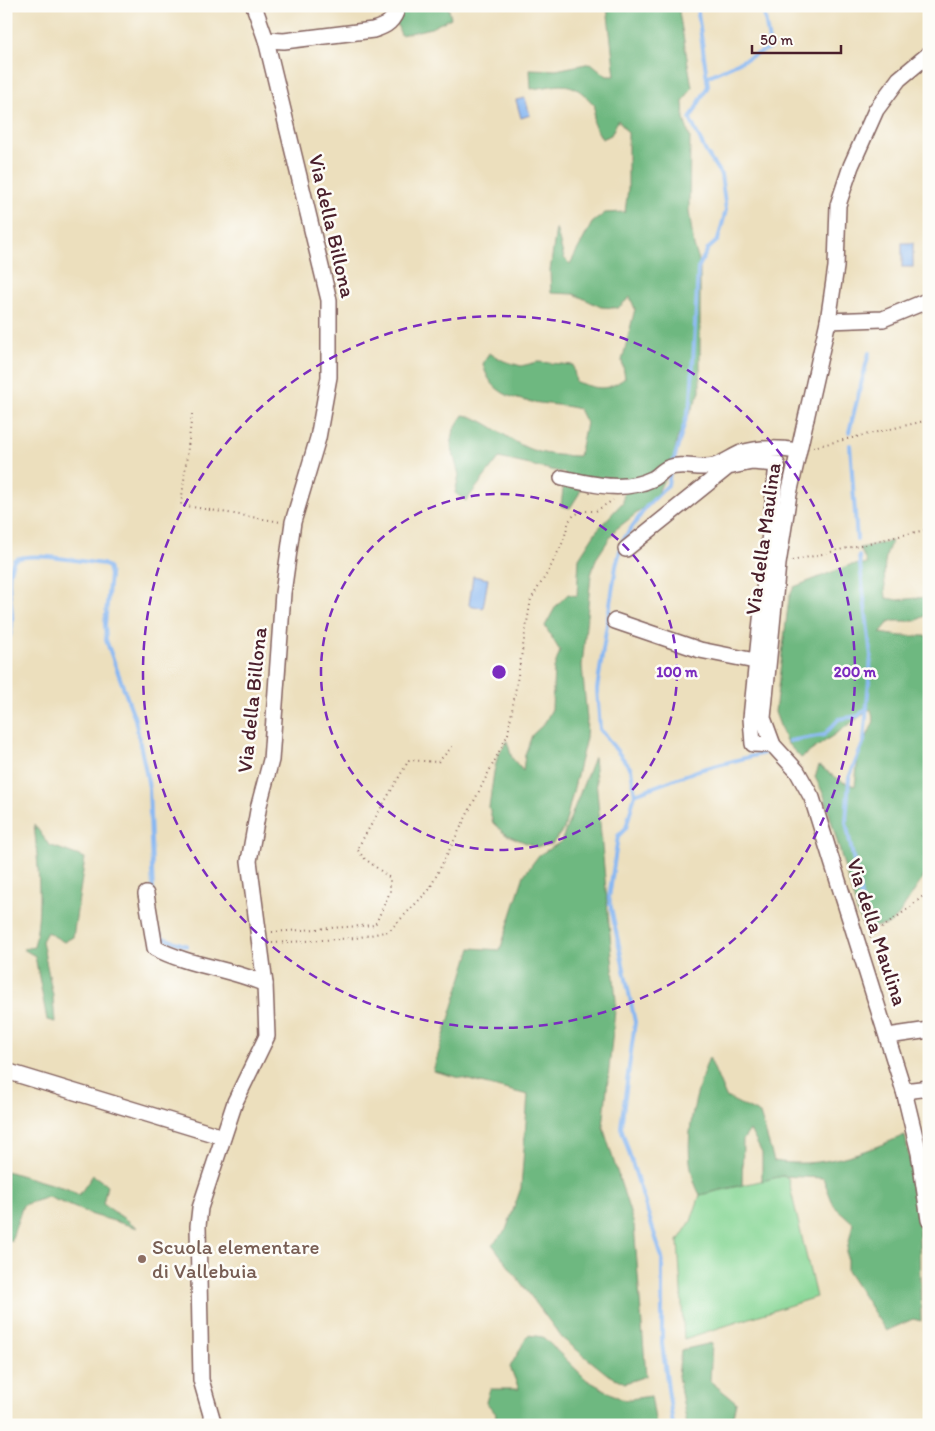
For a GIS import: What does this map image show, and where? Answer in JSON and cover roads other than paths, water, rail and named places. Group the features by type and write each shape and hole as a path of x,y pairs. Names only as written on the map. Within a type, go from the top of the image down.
{"street":[{"name":"Via della Billona","path":"214,1425 201,1380 198,1226 200,1208 235,1102 267,1036 265,984 249,861 259,805 272,760 283,593 293,524 318,438 329,377 329,300 266,40 254,6"},
{"path":"266,40 284,41 373,30 386,26 392,20 398,6"},
{"name":"Via della Maulina","path":"929,54 899,80 883,100 851,166 838,205 836,267 828,321 789,494 762,663 763,718 774,745 797,771 812,798 904,1091 919,1153 929,1220"},
{"path":"828,321 883,318 929,300"},
{"path":"562,478 608,487 628,486 653,479 675,467 703,468 715,466 742,453 771,448 798,451"},
{"path":"615,621 700,650 762,663 777,464 752,462 728,467 626,549"},
{"path":"146,894 155,948 167,954 238,972 265,984"},
{"name":"Via della Maulina","path":"888,1036 929,1030"},
{"path":"6,1072 224,1137"},
{"path":"904,1091 929,1088"}],"water":[{"path":"525,98 530,115 521,118 516,100"},
{"path":"902,243 913,243 913,267 902,267"},
{"path":"473,576 488,579 483,608 469,605"}],"waterway":[{"path":"673,463 691,401 698,268 708,249 718,240 726,210 721,175 706,152 690,119 708,86 697,6"},
{"path":"707,77 770,48 763,6"},
{"path":"849,432 869,353"},
{"path":"850,445 857,540"},
{"path":"670,472 668,485 646,507 623,540 616,566 597,689 600,729 631,769 635,794 626,828 618,836 609,898 635,1022 621,1127 662,1258 662,1344 673,1425"},
{"path":"859,556 871,656 864,741 849,778 846,822 867,927"},
{"path":"6,644 12,624 9,580 14,560 44,557 103,564 108,567 110,575 105,624 106,640 135,719 149,787 153,895"},
{"path":"789,741 824,735 839,719 858,716 867,708"},
{"path":"635,794 699,770 764,753"},
{"path":"159,932 163,938 187,946"},
{"path":"6,1269 7,1258"}],"place":[{"name":"Scuola elementare di Vallebuia","path":"142,1259"}]}
